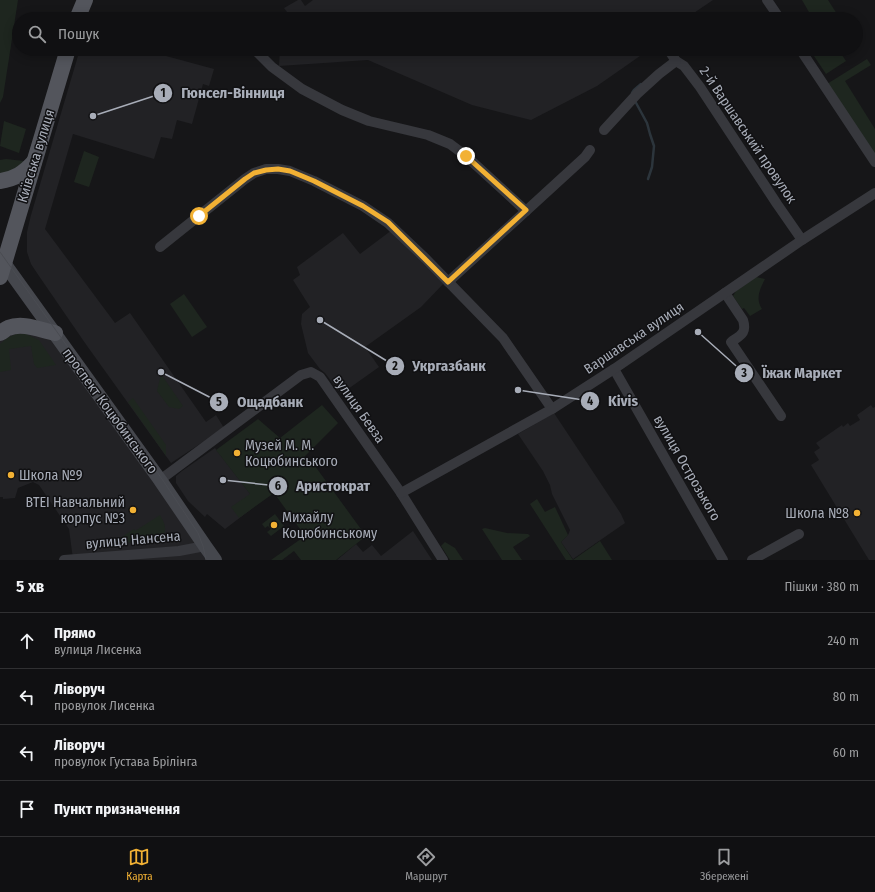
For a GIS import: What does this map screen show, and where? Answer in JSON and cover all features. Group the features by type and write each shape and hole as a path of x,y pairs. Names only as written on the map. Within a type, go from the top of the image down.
{"main road":[{"path":"80,12 85,0"},
{"name":"Київська вулиця","path":"2,270 66,56"},
{"path":"0,181 18,176 34,162"},
{"name":"проспект Коцюбинського","path":"2,270 54,333 160,480 215,560"},
{"path":"0,333 7,328 16,326 23,326 54,333"}],"street":[{"path":"767,0 775,12"},
{"path":"261,56 272,67 302,89 342,110 369,121 428,135 450,144 466,156 526,210"},
{"name":"2-й Варшавський провулок","path":"673,56 676,61 684,66 700,87 802,240"},
{"path":"805,56 875,162"},
{"path":"604,130 659,74 676,61"},
{"path":"448,282 585,157 590,150"},
{"path":"160,247 254,173 278,169 290,171 314,181 363,206 388,222 503,338 552,409"},
{"name":"Варшавська вулиця","path":"401,494 552,409 614,369 802,240 875,193"},
{"path":"725,293 745,325 742,334 731,342 781,416"},
{"name":"вулиця Острозького","path":"614,369 724,560"},
{"name":"вулиця Бевза","path":"160,480 301,375 311,372 320,377 401,494 443,560"},
{"path":"752,560 799,534"},
{"name":"вулиця Нансена","path":"64,560 180,551 205,546"}],"shaded area":[{"path":"0,0 18,0 16,12 12,12 12,39 3,97 0,103"},
{"path":"298,0 301,0 305,6 313,0 713,0 695,12 287,12 284,8"},
{"path":"802,0 828,0 836,12 809,12"},
{"path":"78,56 166,56 214,69 209,86 203,84 192,124 177,120 172,139 161,137 154,159 73,134 45,229 115,323 130,313 206,422 216,415 224,428 171,463 85,343 31,264 27,252 27,232"},
{"path":"280,56 640,56 597,86 531,120 472,105 368,60 279,66"},
{"path":"814,56 843,56 846,61 826,74"},
{"path":"867,59 871,65 845,81 875,129 875,155 827,84"},
{"path":"4,121 26,129 19,153 0,146"},
{"path":"84,151 99,157 89,187 74,182"},
{"path":"6,159 24,161 21,168 0,176 0,160"},
{"path":"392,230 445,282 421,307 365,347 379,367 341,394 308,353 301,324 302,314 310,307 293,280 300,275 297,267 343,233 360,254"},
{"path":"756,277 765,279 760,290 759,297 762,309 750,316 744,308 742,309 733,296 736,291"},
{"path":"184,294 207,327 192,337 170,304"},
{"path":"0,333 55,333 205,546 73,559 69,529 39,485 33,482 18,488 15,498 3,499 3,497 0,497"},
{"path":"16,334 26,334 39,340 56,365 37,368 34,364 31,346 9,349 11,370 0,372 0,344 7,338"},
{"path":"161,374 183,406 179,409 169,407 157,391"},
{"path":"133,398 166,445 166,456 128,402"},
{"path":"322,405 338,423 303,458 315,466 366,536 336,560 301,560 294,551 282,560 271,560 305,536 274,493 239,518 231,507 250,494 216,450 258,419 280,438"},
{"name":"Школа №8","path":"871,405 873,408 875,407 875,560 869,560 811,465 819,460 814,452 820,448 816,443 842,425 843,427 848,423 850,426 860,420 857,415"},
{"path":"554,413 621,514 625,523 573,559 561,542 568,535 570,530 552,494 550,485 543,471 518,434"},
{"path":"215,448 258,504 225,529 207,514 205,517 188,501 176,483 176,476"},
{"path":"537,499 545,512 555,507 568,535 561,542 573,560 566,560 530,504"},
{"path":"275,514 284,526 271,536 267,532 271,529 268,526 265,528 262,524"},
{"path":"160,515 165,529 163,538 160,540 111,544 134,529 135,531"},
{"path":"485,528 507,533 528,534 530,536 513,547 522,560 502,560 482,529"},
{"path":"413,531 432,560 337,560 356,544 363,552 372,545 381,556"},
{"path":"600,541 612,560 573,560"},
{"path":"445,542 455,548 463,560 450,560 441,546"},
{"path":"206,547 216,560 74,560"}],"waterway":[{"path":"632,93 641,84"},
{"path":"635,101 647,123 654,146 652,167 648,179"}],"tram line":[{"path":"0,252 162,479 198,533 206,560"}],"place":[{"name":"Гюнсел-Вінниця","path":"93,116"},
{"name":"Укргазбанк","path":"320,320"},
{"name":"Їжак Маркет","path":"698,332"},
{"name":"Ощадбанк","path":"161,372"},
{"name":"Kivis","path":"518,390"},
{"name":"Музей М. М. Коцюбинського","path":"237,453"},
{"name":"Школа №9","path":"11,475"},
{"name":"Аристократ","path":"223,480"},
{"name":"ВТЕІ Навчальний корпус №3","path":"133,510"},
{"name":"Школа №8","path":"857,513"},
{"name":"Михайлу Коцюбинському","path":"274,525"}],"route":[{"path":"199,216 254,173 278,169 290,171 314,181 363,206 388,222 448,282 526,210 466,156"}]}
